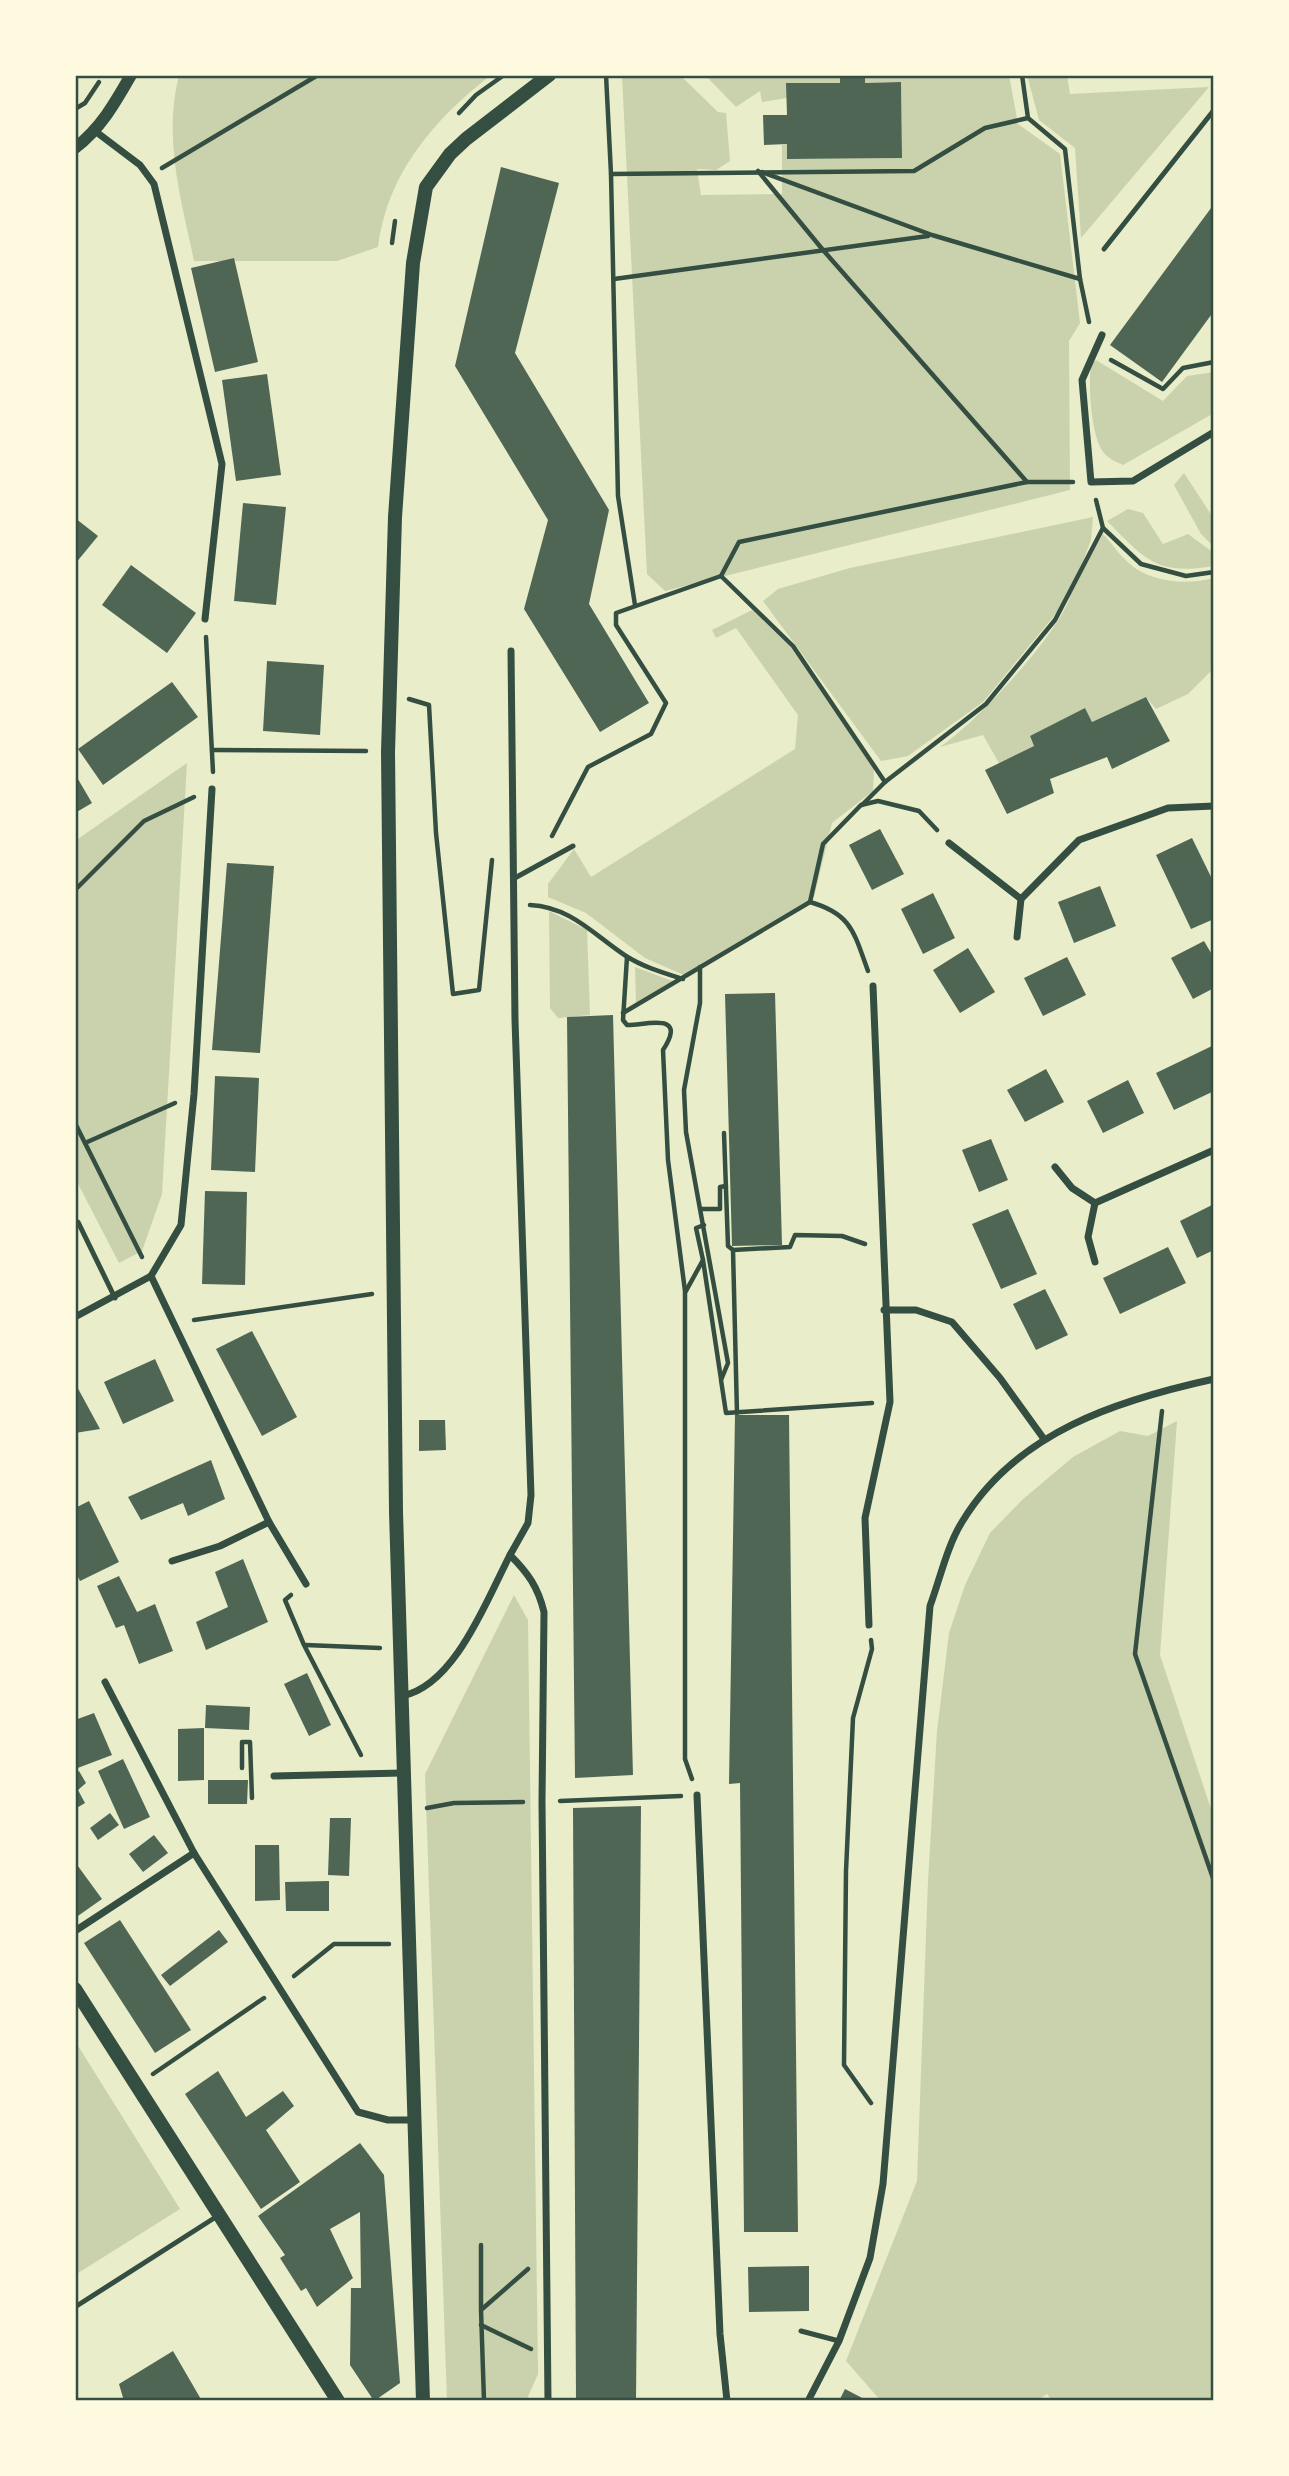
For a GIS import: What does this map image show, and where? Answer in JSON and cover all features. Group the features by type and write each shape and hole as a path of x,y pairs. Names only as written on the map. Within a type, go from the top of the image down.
{"main road":[{"path":"422,2401 406,1812 402,1773 393,1292 388,692 396,504 412,262 420,206 426,187 450,154 550,75"},
{"path":"75,1989 135,2087 338,2401"}],"street":[{"path":"75,148 111,111 131,75"},
{"path":"94,131 149,175 159,197 222,464 205,619"},
{"path":"1101,335 1082,380 1091,482 1133,481 1214,432"},
{"path":"400,1696 419,1693 439,1675 463,1644 528,1523 531,1495 514,1020 511,651"},
{"path":"75,1317 115,1298 151,1276 181,1226 194,1094 212,789"},
{"path":"1017,937 1021,899 1079,841 1168,808 1214,806"},
{"path":"949,843 1021,899"},
{"path":"869,1625 865,1518 890,1402 884,1310 873,986"},
{"path":"1095,1203 1214,1150"},
{"path":"1055,1167 1072,1188 1095,1203"},
{"path":"1095,1203 1088,1237 1095,1262"},
{"path":"151,1276 269,1522 306,1584"},
{"path":"884,1310 916,1310 952,1322 1000,1378 1044,1439"},
{"path":"808,2401 839,2341 870,2259 890,2129 907,1878 930,1606 962,1522 997,1477 1044,1439 1084,1416 1164,1389 1214,1379"},
{"path":"172,1561 220,1546 269,1522"},
{"path":"510,1555 531,1577 540,1592 544,1612 542,1802 548,2401"},
{"path":"105,1682 194,1853 358,2112 388,2120 414,2120"},
{"path":"274,1776 402,1773"},
{"path":"697,1795 720,2320 727,2401"},
{"path":"75,1931 194,1853"}],"lane":[{"path":"1104,249 1214,110"},
{"path":"513,879 573,846"},
{"path":"78,1222 115,1298"},
{"path":"75,2306 219,2215"},
{"path":"801,2331 839,2341"}],"path":[{"path":"75,109 85,103 103,75"},
{"path":"149,175 318,75"},
{"path":"606,75 614,279 618,496 635,605"},
{"path":"1022,75 1028,118 1065,149 1080,279 1095,350 1163,390 1183,368 1214,362"},
{"path":"611,174 915,171 985,128 1028,118"},
{"path":"758,171 932,235 1080,279"},
{"path":"758,171 823,250 1027,482"},
{"path":"614,279 932,235"},
{"path":"388,692 429,705 436,833 453,994 479,990 494,845 548,843 588,767 652,734 666,703 616,625 616,613 721,576 739,542 1027,482 1091,482 1103,528 1141,564 1186,576 1214,572"},
{"path":"810,902 823,844 885,782 986,704 1055,620 1103,528"},
{"path":"721,576 793,646 885,782"},
{"path":"75,890 144,821 212,789 213,750 205,619"},
{"path":"213,750 388,752"},
{"path":"861,805 878,801 919,811 949,843"},
{"path":"622,1014 684,980 700,967 810,902 836,909 855,934 873,986"},
{"path":"549,906 584,923 627,957 684,980"},
{"path":"454,1803 697,1795 685,1759 685,1292 668,1160 663,1050 670,1039 669,1030 664,1023 654,1020 627,1025 622,1014 627,957"},
{"path":"700,967 700,1003 684,1090 686,1132 728,1363 721,1380"},
{"path":"85,1143 194,1094"},
{"path":"75,1123 151,1276"},
{"path":"724,1132 728,1246 733,1250 790,1247 794,1235 842,1236 884,1250"},
{"path":"701,1209 720,1209 720,1187 726,1186"},
{"path":"704,1226 696,1228 726,1413 890,1402"},
{"path":"733,1250 737,1413"},
{"path":"685,1292 702,1260"},
{"path":"175,1323 393,1292"},
{"path":"1164,1389 1135,1654 1214,1881"},
{"path":"306,1584 285,1600 304,1645 361,1755 362,1774"},
{"path":"869,1625 872,1649 853,1718 846,1871 844,2065 890,2129"},
{"path":"304,1645 400,1648"},
{"path":"242,1768 242,1742 250,1742 251,1798"},
{"path":"135,2087 280,1987 334,1944 408,1945"},
{"path":"481,2245 484,2401"},
{"path":"481,2310 547,2252"},
{"path":"481,2325 548,2357"}],"green space":[{"path":"179,75 491,75 451,110 416,150 391,196 378,247 337,261 194,261 179,192 173,146"},
{"path":"680,75 718,112 726,113 730,161 716,170 697,169 701,195 782,194 782,145 787,144 787,159 902,158 901,82 865,83 865,75 1009,75 1018,124 1060,154 1080,323 1069,341 1070,490 665,591 647,574 622,76"},
{"path":"705,75 840,75 840,83 787,83 787,98 762,102 760,91 736,107"},
{"path":"1027,75 1067,75 1070,94 1209,87 1081,238 1075,148 1039,120"},
{"path":"1096,360 1163,401 1187,376 1214,372 1214,413 1123,465 1104,453 1096,436 1090,385 1091,365"},
{"path":"1184,473 1214,519 1214,547 1201,534 1174,485"},
{"path":"1128,509 1143,513 1163,544 1188,534 1214,553 1214,566 1178,569 1153,562 1142,555 1107,521"},
{"path":"1093,517 1091,540 1071,593 1103,534 1125,560 1147,575 1181,582 1214,578 1214,668 1188,694 1156,709 1146,697 1092,722 1085,709 1030,737 1034,746 999,763 983,735 940,747 974,719 1014,677 1050,632 1071,595 983,702 908,756 881,761 763,601 778,589 850,568"},
{"path":"752,610 789,645 874,768 873,791 832,823 814,897 686,976 645,958 586,913 548,897 548,884 574,849 591,877 795,749 798,715 736,628 716,638 712,630"},
{"path":"187,763 162,1194 142,1251 119,1263 75,1178 75,841"},
{"path":"549,911 587,930 590,1015 558,1018 550,1008"},
{"path":"635,967 675,982 636,1004"},
{"path":"1177,1421 1160,1655 1214,1818 1214,2401 1052,2401 1047,2394 1036,2401 881,2401 846,2361 917,2181 928,1881 937,1731 949,1633 965,1585 990,1533 1022,1500 1073,1457 1120,1431 1148,1436"},
{"path":"514,1595 528,1620 538,2374 526,2401 447,2401 425,1774"},
{"path":"75,2041 180,2209 75,2275"}],"building":[{"path":"840,75 865,75 865,83 901,82 902,158 787,159 787,144 764,145 763,115 787,115 786,83 840,83"},
{"path":"501,167 559,183 515,353 609,510 589,604 649,703 600,732 524,609 548,520 455,366"},
{"path":"1214,204 1214,311 1162,382 1110,345"},
{"path":"234,258 258,362 215,372 191,268"},
{"path":"267,374 281,475 236,481 222,380"},
{"path":"243,503 286,507 276,605 234,601"},
{"path":"75,518 98,536 75,564"},
{"path":"131,565 196,613 167,653 102,605"},
{"path":"267,661 324,665 320,735 263,731"},
{"path":"172,682 198,717 103,785 78,749"},
{"path":"1146,697 1170,741 1112,769 1107,757 1050,779 1054,793 1007,814 985,770 1034,746 1030,736 1085,708 1092,722"},
{"path":"75,774 92,803 75,813"},
{"path":"880,829 904,874 872,890 849,845"},
{"path":"1192,838 1214,883 1214,919 1191,929 1156,855"},
{"path":"227,863 274,866 260,1053 212,1050"},
{"path":"1100,886 1116,926 1074,943 1058,902"},
{"path":"933,893 955,938 923,954 901,909"},
{"path":"1204,941 1214,958 1214,988 1193,999 1171,958"},
{"path":"968,948 995,992 960,1013 933,970"},
{"path":"1067,957 1086,995 1043,1016 1024,978"},
{"path":"775,993 782,1245 732,1246 725,994"},
{"path":"613,1015 633,1775 575,1778 567,1017"},
{"path":"1214,1045 1214,1091 1174,1110 1156,1073"},
{"path":"1046,1069 1064,1102 1025,1122 1007,1090"},
{"path":"215,1076 259,1078 255,1172 211,1170"},
{"path":"1128,1080 1144,1113 1103,1133 1087,1101"},
{"path":"991,1139 1008,1180 979,1192 962,1150"},
{"path":"205,1191 247,1192 245,1285 202,1284"},
{"path":"1214,1204 1214,1250 1197,1258 1180,1221"},
{"path":"1008,1209 1037,1274 1001,1289 972,1224"},
{"path":"1168,1247 1186,1283 1120,1314 1103,1278"},
{"path":"1045,1289 1068,1335 1036,1350 1013,1304"},
{"path":"252,1331 297,1417 262,1436 216,1349"},
{"path":"155,1359 174,1401 123,1424 104,1382"},
{"path":"75,1383 100,1429 75,1433"},
{"path":"735,1415 789,1415 798,2232 744,2232 740,1783 729,1784"},
{"path":"419,1420 445,1420 446,1450 419,1451"},
{"path":"211,1460 225,1499 188,1516 183,1503 141,1520 128,1497"},
{"path":"89,1501 119,1562 80,1581 75,1571 75,1508"},
{"path":"243,1559 268,1622 206,1650 196,1622 228,1607 215,1572"},
{"path":"119,1576 137,1612 155,1604 173,1651 139,1664 124,1625 116,1628 97,1586"},
{"path":"307,1673 331,1725 309,1736 284,1684"},
{"path":"206,1705 250,1707 249,1730 205,1728"},
{"path":"94,1713 112,1755 75,1769 75,1720"},
{"path":"204,1728 204,1780 178,1781 178,1729"},
{"path":"123,1759 150,1817 124,1829 98,1771"},
{"path":"79,1771 86,1783 78,1790 85,1803 75,1809 75,1773"},
{"path":"208,1780 248,1780 247,1804 208,1804"},
{"path":"641,1806 636,2401 576,2401 573,1808"},
{"path":"110,1813 119,1825 98,1840 90,1828"},
{"path":"330,1818 351,1818 349,1876 328,1875"},
{"path":"154,1835 168,1853 143,1872 129,1854"},
{"path":"255,1845 279,1845 280,1900 255,1901"},
{"path":"75,1862 102,1899 75,1918"},
{"path":"329,1881 329,1911 286,1911 285,1882"},
{"path":"120,1920 191,2030 155,2053 84,1943"},
{"path":"219,1930 228,1942 170,1986 161,1975"},
{"path":"218,2071 246,2117 283,2091 294,2106 266,2130 300,2182 261,2209 185,2094"},
{"path":"360,2143 384,2175 400,2383 374,2401 350,2365 351,2288 361,2288 360,2212 330,2229 353,2278 317,2307 306,2288 301,2291 280,2258 285,2255 258,2216"},
{"path":"809,2266 809,2311 749,2312 748,2267"},
{"path":"173,2351 202,2401 124,2401 119,2384"},
{"path":"845,2389 868,2401 839,2401"}]}
